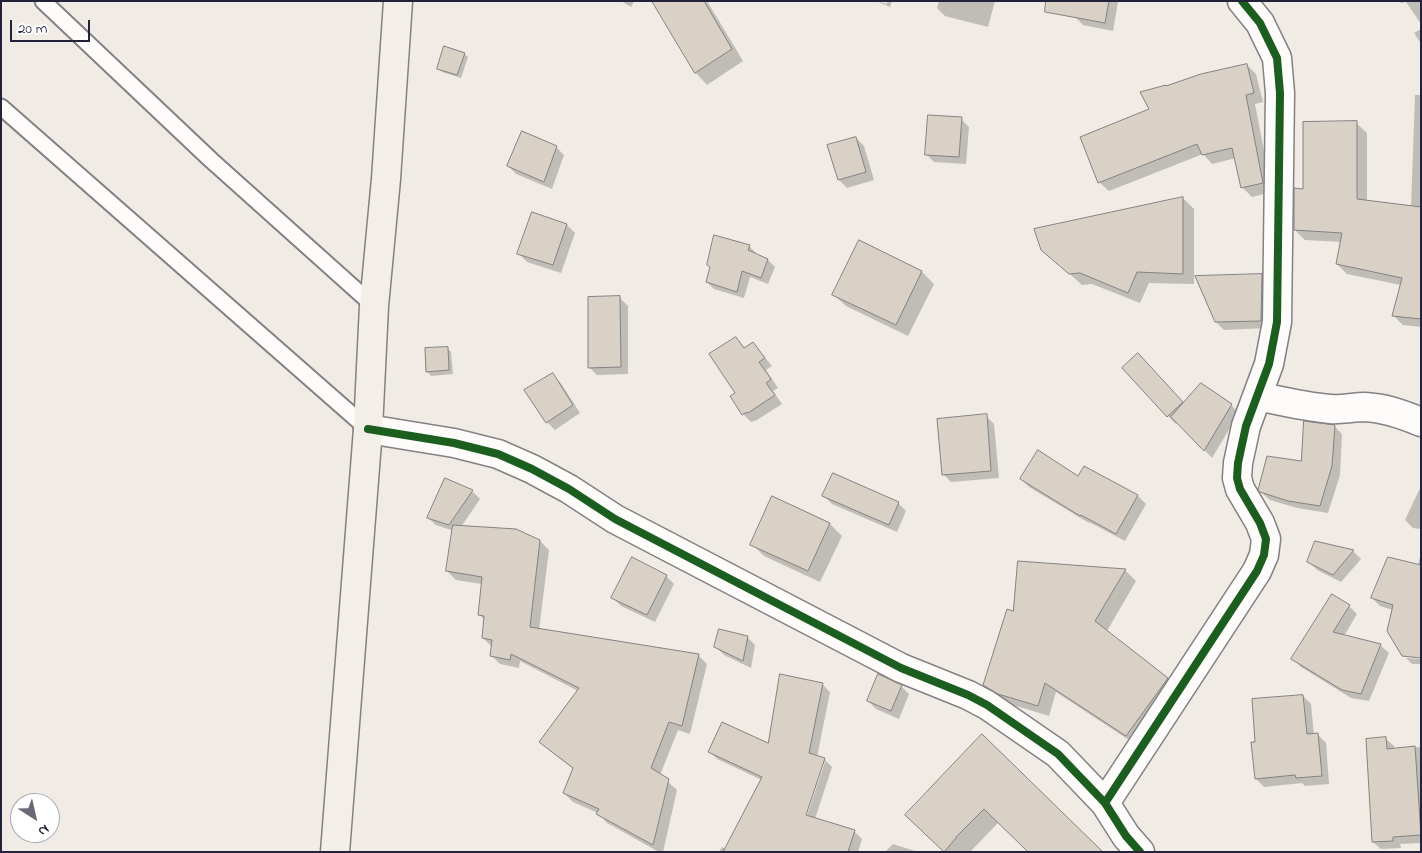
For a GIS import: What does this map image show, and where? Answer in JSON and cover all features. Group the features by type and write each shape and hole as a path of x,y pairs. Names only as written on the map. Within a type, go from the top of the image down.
{"main road":[{"path":"335,852 368,429 374,306 386,179 398,1"}],"street":[{"path":"1105,803 1257,571 1264,555 1266,539 1260,523 1240,490 1237,478 1238,463 1246,426 1269,364 1277,322 1280,93 1276,58 1260,22 1242,1"},
{"path":"1257,396 1333,409 1364,407 1382,409 1400,413 1421,422"},
{"path":"368,429 454,443 489,452 532,469 615,519 901,668 968,695 987,705 1058,754 1105,803 1126,836 1140,852"}],"lane":[{"path":"43,1 211,160 374,306"},
{"path":"1,107 368,429"}],"building":[{"path":"652,1 704,1 732,49 695,73"},
{"path":"1046,1 1109,1 1105,23 1045,12"},
{"path":"444,46 465,53 457,75 437,69"},
{"path":"1247,64 1254,93 1246,95 1263,183 1241,188 1232,148 1202,155 1197,144 1098,183 1080,137 1149,109 1140,92 1166,86 1201,74"},
{"path":"928,115 962,117 959,157 925,155"},
{"path":"1357,121 1357,199 1421,207 1421,319 1392,316 1402,278 1336,264 1342,233 1294,230 1294,188 1303,189 1303,122"},
{"path":"522,131 557,146 544,182 507,166"},
{"path":"856,137 866,172 838,180 827,145"},
{"path":"1183,197 1183,274 1137,272 1128,293 1080,273 1069,274 1041,250 1034,229"},
{"path":"532,212 567,224 553,265 517,254"},
{"path":"714,235 750,245 748,250 768,259 761,278 742,271 737,292 706,282 710,267 707,265"},
{"path":"859,240 922,271 896,325 832,295"},
{"path":"1262,274 1261,321 1215,322 1195,276"},
{"path":"620,296 621,367 588,368 588,297"},
{"path":"736,337 744,348 753,342 765,358 759,362 771,379 766,383 775,395 742,415 730,396 735,393 709,354"},
{"path":"448,347 449,370 426,372 425,348"},
{"path":"1138,353 1183,402 1167,417 1122,368"},
{"path":"553,373 573,405 546,423 524,390"},
{"path":"1201,383 1232,404 1204,451 1171,417"},
{"path":"987,414 991,471 942,475 937,419"},
{"path":"1304,421 1335,425 1332,466 1320,506 1288,501 1258,490 1267,456 1301,461"},
{"path":"1038,450 1078,476 1084,466 1138,495 1116,534 1080,516 1020,479"},
{"path":"833,473 899,502 889,525 822,496"},
{"path":"445,478 473,490 449,525 427,518"},
{"path":"772,496 830,523 808,571 750,545"},
{"path":"453,525 516,529 540,540 530,627 699,654 682,726 669,722 651,768 669,779 653,845 596,814 599,809 563,793 573,768 539,742 579,688 511,654 510,660 490,656 492,640 482,638 484,616 478,615 482,577 446,571"},
{"path":"1315,541 1354,550 1333,575 1307,562"},
{"path":"632,557 667,575 647,615 611,598"},
{"path":"1388,557 1421,565 1421,658 1402,656 1387,631 1393,605 1371,598"},
{"path":"1018,561 1126,569 1095,621 1168,678 1126,736 1045,683 1038,706 998,694 983,685 1007,609 1013,611"},
{"path":"1332,594 1350,605 1333,632 1381,644 1361,694 1342,690 1291,659"},
{"path":"719,629 748,636 743,661 714,647"},
{"path":"780,674 823,683 809,753 825,758 806,815 855,830 848,852 723,852 762,777 708,752 722,722 768,743"},
{"path":"878,674 902,685 891,711 867,701"},
{"path":"1303,695 1307,734 1318,733 1322,776 1296,778 1295,775 1255,779 1251,742 1255,742 1252,699"},
{"path":"982,734 1103,852 1028,852 984,809 944,852 905,815"},
{"path":"1386,737 1387,749 1415,746 1421,835 1393,837 1393,841 1372,842 1366,739"}],"cycle path":[{"path":"1105,803 1257,571 1264,555 1266,539 1260,523 1240,489 1237,478 1238,463 1246,426 1269,364 1277,322 1280,93 1277,58 1260,23 1242,1"},
{"path":"368,429 454,443 498,454 532,469 569,489 615,519 901,668 968,695 987,705 1058,754 1105,803 1126,836 1140,852"}]}
